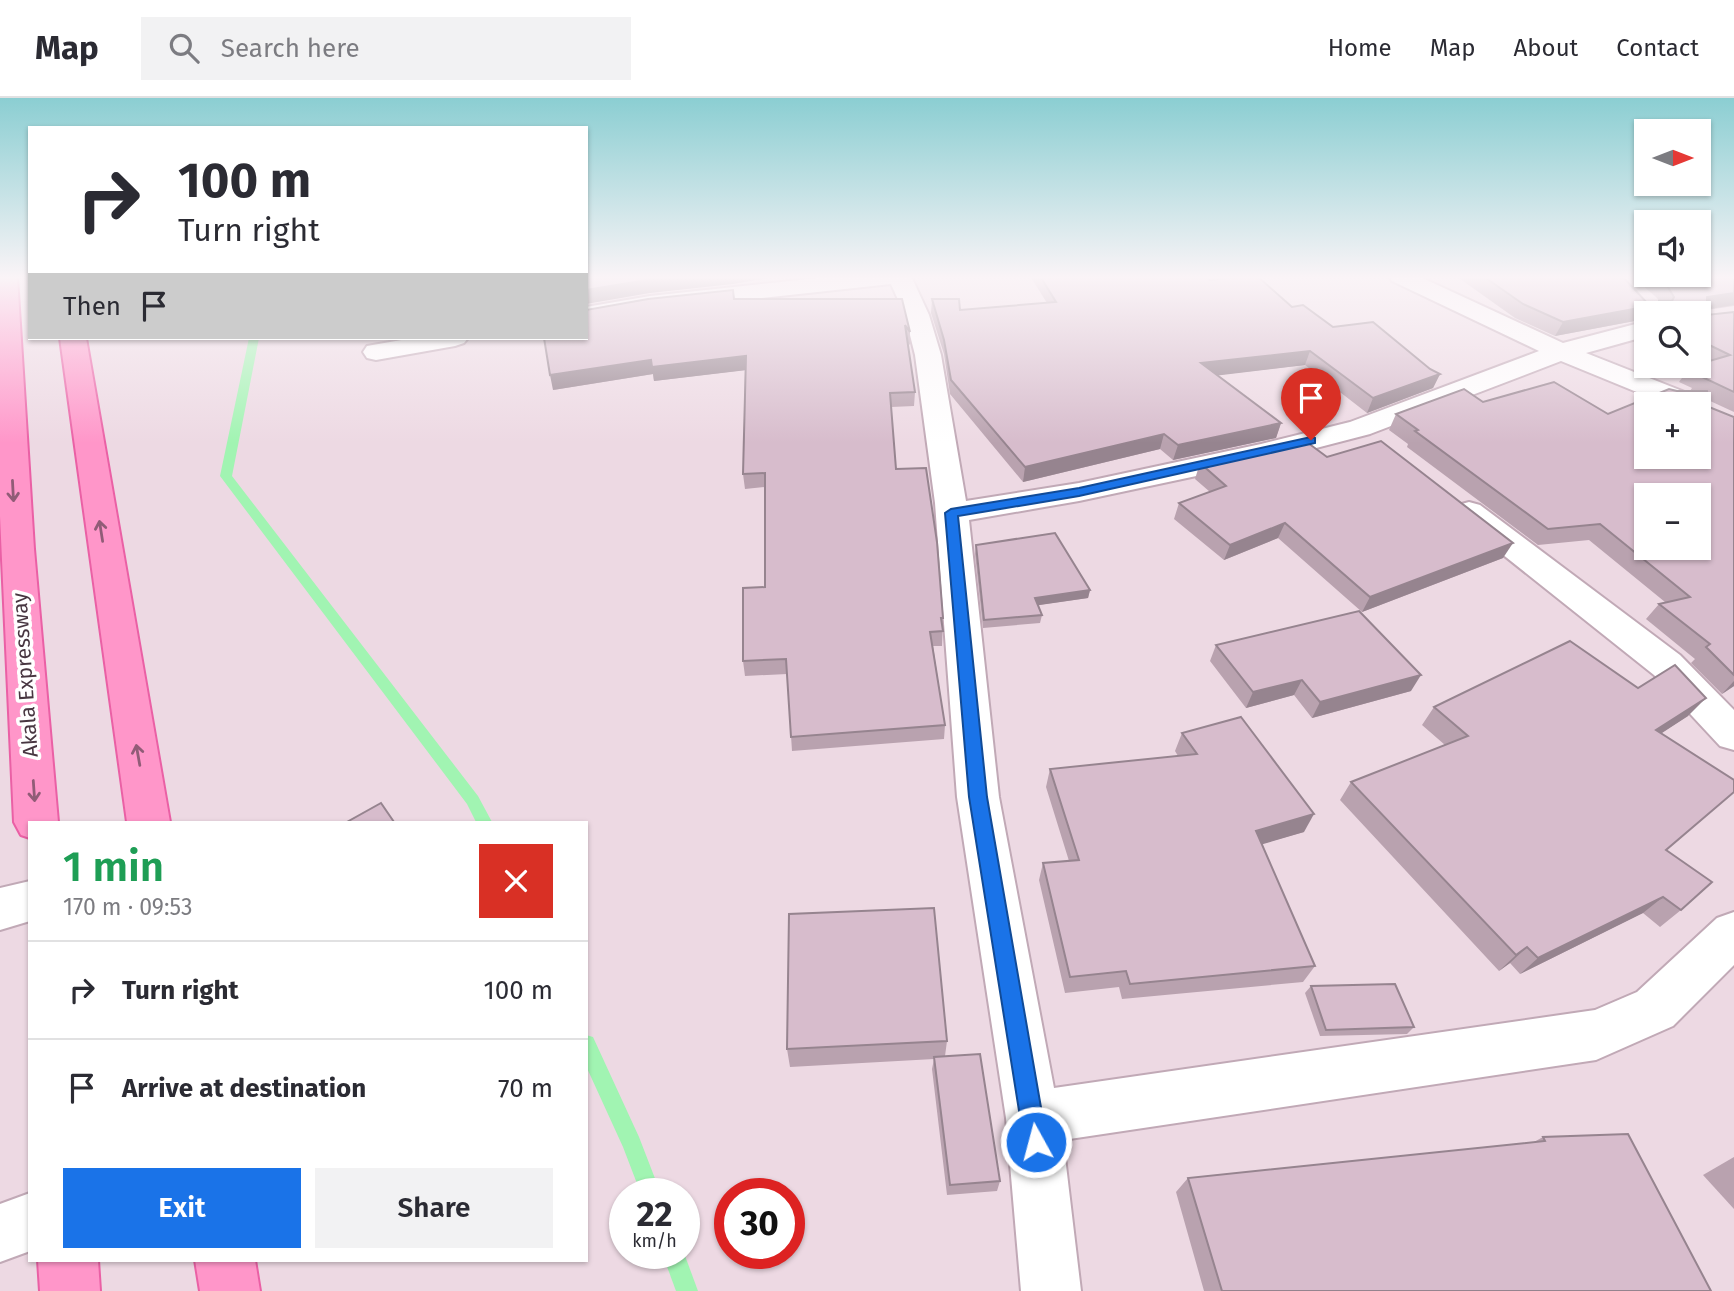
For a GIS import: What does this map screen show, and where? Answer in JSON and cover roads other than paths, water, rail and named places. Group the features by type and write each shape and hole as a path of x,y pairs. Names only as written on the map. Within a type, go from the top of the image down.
{"main road":[{"name":"Akala Expressway","path":"5,332 9,592 36,821"},
{"path":"73,340 149,821"},
{"path":"68,1262 70,1291"},
{"path":"225,1262 230,1291"}],"street":[{"path":"922,332 951,513 978,797 1033,1118 1051,1291"},
{"path":"1518,332 1659,392"},
{"path":"951,513 1079,492 1262,453 1360,428 1609,332"},
{"path":"376,352 444,340"},
{"path":"1360,428 1393,453"},
{"path":"1448,495 1667,665 1734,734"},
{"path":"0,909 28,902"},
{"path":"1033,1118 1596,1035 1655,1009 1734,933"},
{"path":"0,1233 28,1223"}],"waterway":[{"path":"254,340 226,476 473,800 484,821"},
{"path":"588,1048 645,1178"},
{"path":"679,1269 687,1291"}]}
